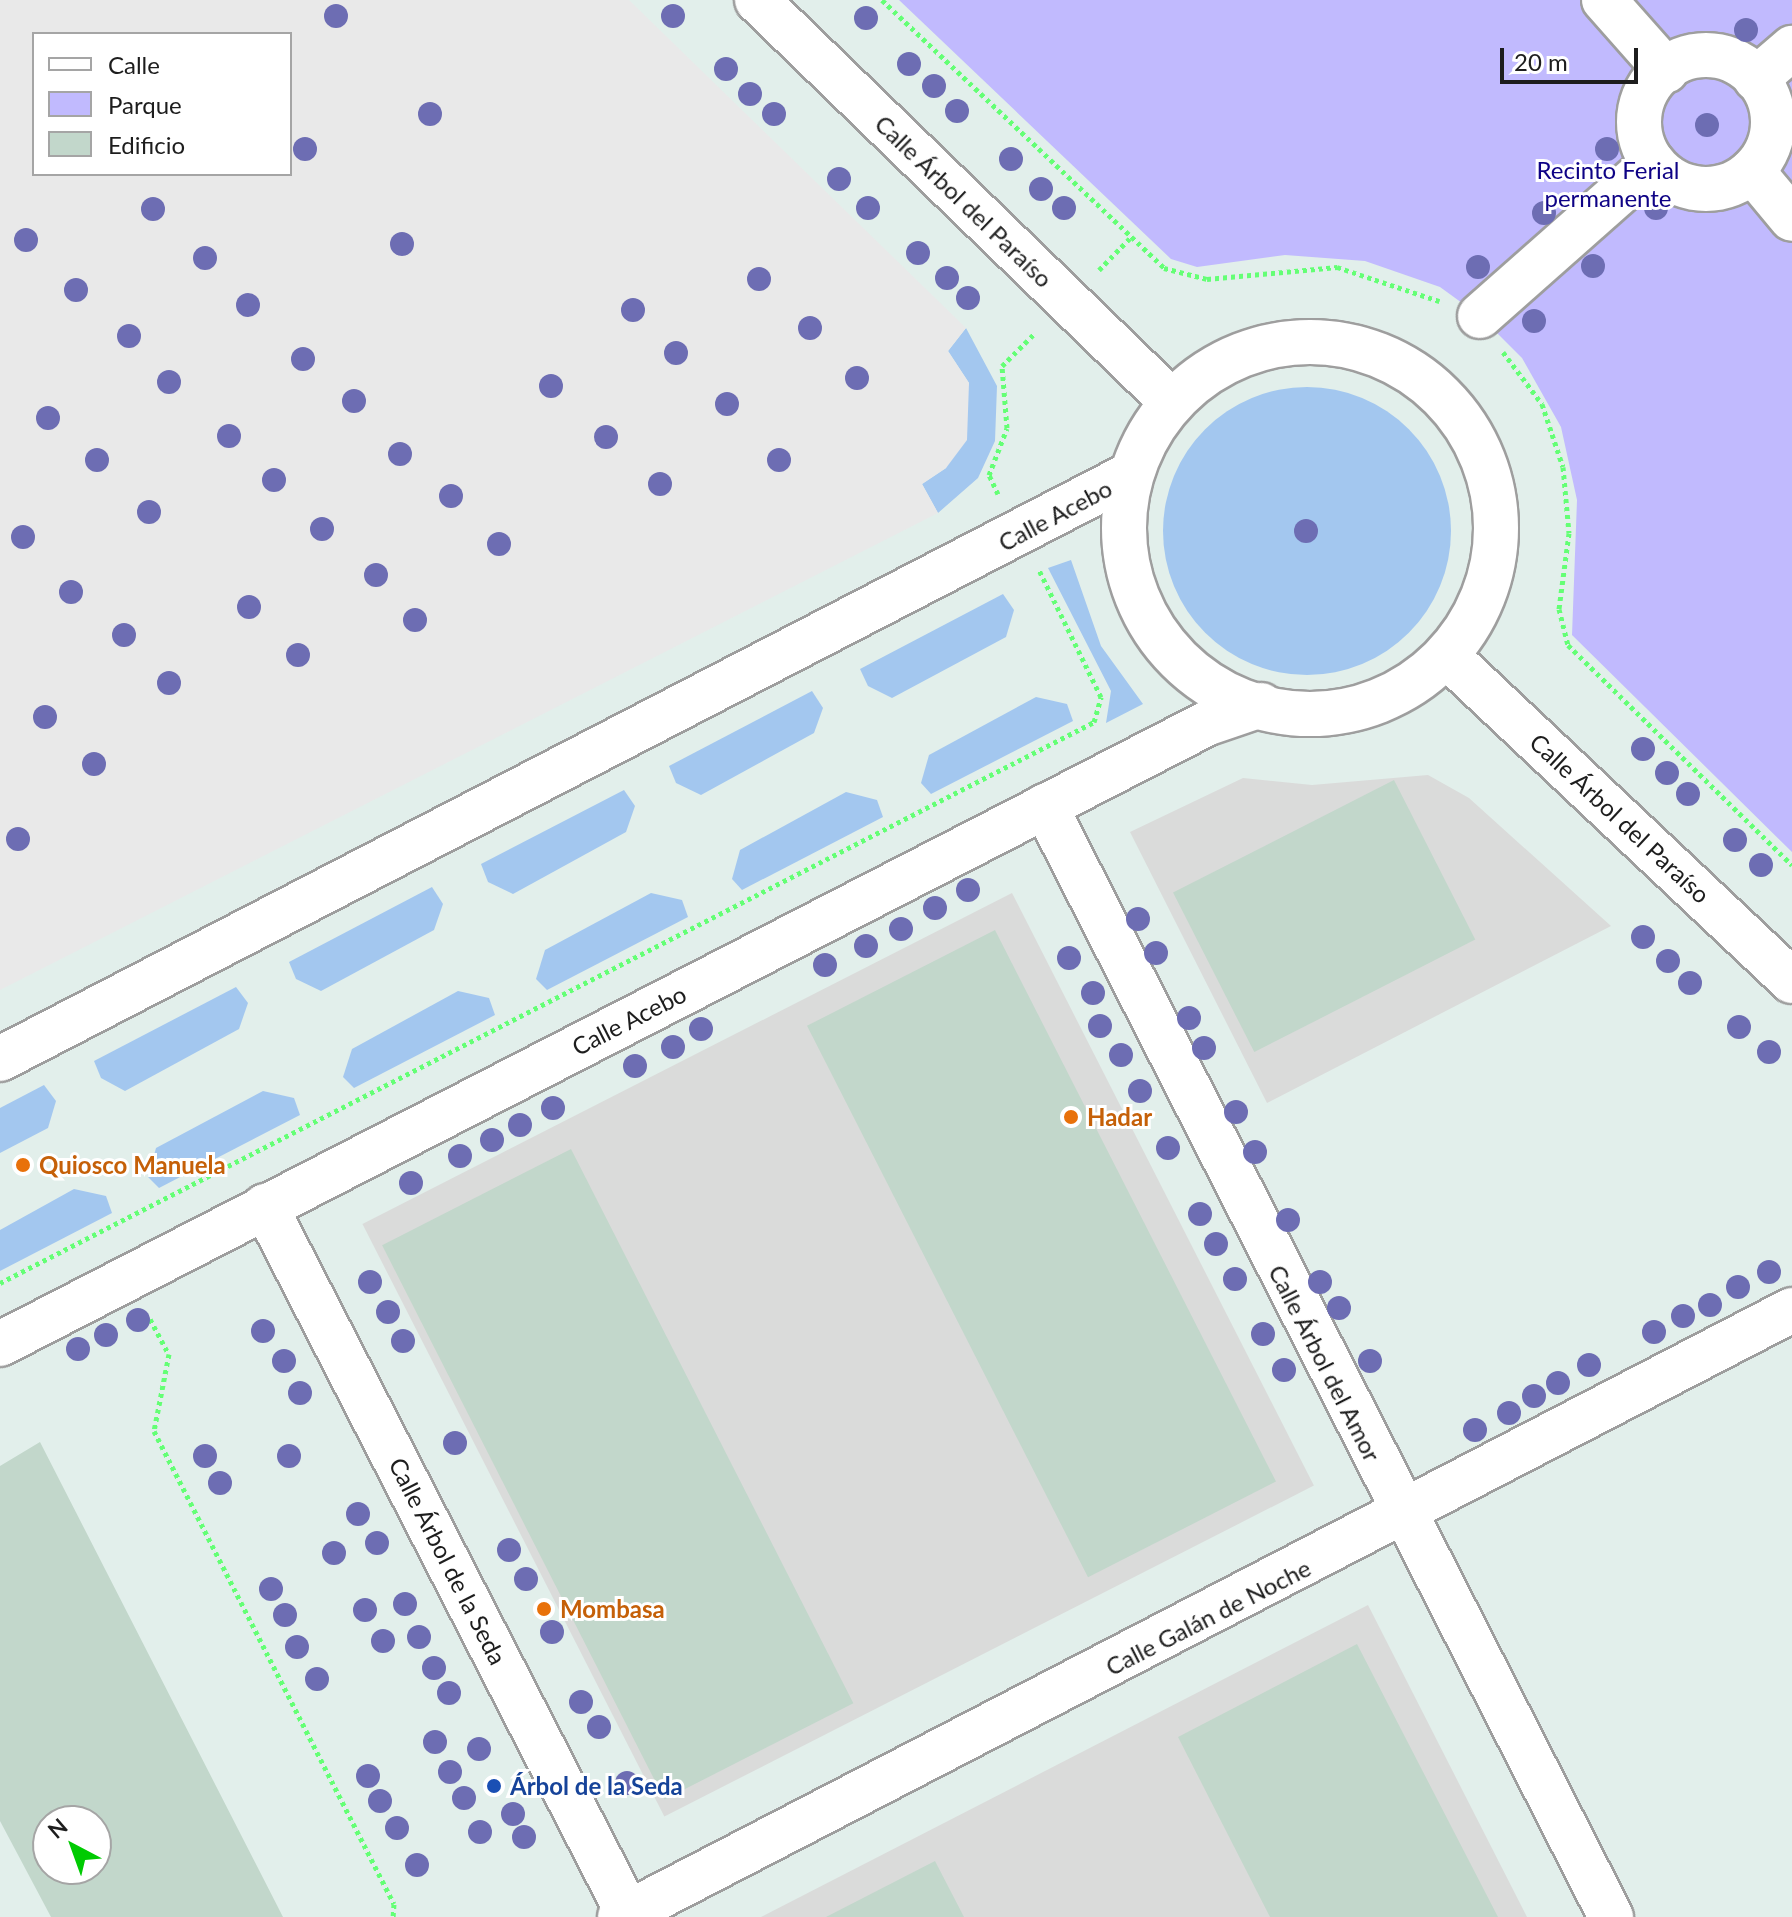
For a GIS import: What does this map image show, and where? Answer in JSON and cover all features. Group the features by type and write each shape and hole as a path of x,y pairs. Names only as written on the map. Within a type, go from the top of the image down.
{"street":[{"name":"Calle Árbol del Paraíso","path":"757,0 1172,402"},
{"path":"1604,0 1666,70"},
{"path":"1756,79 1792,48"},
{"path":"1709,56 1734,61 1756,79 1773,123 1752,171 1703,189 1677,183 1653,163 1640,118 1646,93 1666,70 1709,56"},
{"path":"1477,323 1653,163"},
{"path":"1752,171 1792,219"},
{"path":"1286,344 1343,344 1397,362 1444,395 1478,441 1492,481 1497,551 1481,607 1447,656 1415,682 1345,710 1261,705 1213,688 1184,667 1146,617 1126,562 1129,475 1172,402 1232,359 1286,344"},
{"name":"Calle Acebo","path":"0,1059 1129,475"},
{"name":"Calle Árbol del Paraíso","path":"1447,656 1792,981"},
{"name":"Calle Acebo","path":"0,1344 1208,723 1261,705"},
{"name":"Calle Árbol del Amor","path":"1045,806 1403,1518 1611,1917"},
{"name":"Calle Árbol de la Seda","path":"265,1206 626,1916"},
{"name":"Calle Galán de Noche","path":"626,1916 1403,1518 1792,1310"}],"path":[{"path":"882,0 1154,262 1196,277 1337,267 1392,279 1477,323 1542,404 1558,444 1569,511 1559,609 1568,645 1792,865"},
{"path":"1096,272 1130,238"},
{"path":"994,466 1008,417 1002,366 1031,338"},
{"path":"0,1283 1094,722 1101,697 1040,572"},
{"path":"147,1313 169,1354 154,1431 394,1904 393,1917"}],"shaded area":[{"path":"0,0 629,0 966,328 948,351 969,383 967,440 946,468 922,484 938,513 0,990"},
{"path":"966,328 997,386 995,441 978,478 938,513 922,484 946,468 969,383 948,351"},
{"path":"1307,387 1335,390 1362,398 1387,411 1409,429 1427,451 1440,476 1448,503 1451,531 1448,559 1440,586 1427,611 1409,633 1387,651 1362,664 1335,672 1307,675 1279,672 1252,664 1227,651 1205,633 1187,611 1174,586 1166,559 1163,531 1166,503 1174,476 1187,451 1205,429 1227,411 1252,398 1279,390"},
{"path":"1071,560 1101,646 1143,704 1106,723 1111,691 1048,568"},
{"path":"1003,594 1014,610 1006,637 892,698 868,686 860,669"},
{"path":"812,691 823,708 814,733 701,795 676,783 669,766"},
{"path":"1036,697 1067,704 1073,721 931,794 921,783 929,755"},
{"path":"1428,775 1469,798 1611,926 1267,1103 1130,832 1243,778 1312,785"},
{"path":"624,790 635,806 626,832 513,894 488,882 481,864"},
{"path":"846,792 877,800 883,817 742,890 732,879 740,850"},
{"path":"432,887 443,904 434,930 321,991 296,979 289,962"},
{"path":"651,893 682,900 688,917 547,990 536,979 545,950"},
{"path":"1012,893 1314,1486 664,1816 362,1224"},
{"path":"236,987 248,1003 239,1029 125,1091 101,1078 94,1061"},
{"path":"458,991 489,998 495,1015 354,1088 343,1077 352,1049"},
{"path":"44,1085 56,1101 48,1128 0,1153 0,1108"},
{"path":"263,1091 294,1098 300,1115 159,1188 148,1177 156,1148"},
{"path":"74,1189 106,1196 112,1213 0,1271 0,1230"},
{"path":"1368,1605 1527,1917 761,1917"}],"green space":[{"name":"Recinto Ferial permanente","path":"899,0 1792,0 1792,852 1572,635 1577,500 1561,427 1522,358 1480,316 1440,287 1365,261 1285,255 1197,267 1171,259"}],"building":[{"path":"1394,780 1475,939 1254,1052 1173,893"},
{"path":"995,930 1276,1482 1088,1577 807,1026"},
{"path":"571,1149 853,1703 664,1799 382,1245"},
{"path":"40,1442 283,1917 51,1917 34,1885 112,1885 112,1805 32,1805 32,1881 0,1821 0,1466"},
{"path":"1357,1644 1498,1917 1270,1917 1178,1737"},
{"path":"935,1861 964,1917 826,1917"}],"place":[{"name":"Hadar","path":"1071,1117"},
{"name":"Quiosco Manuela","path":"23,1165"},
{"name":"Mombasa","path":"544,1609"},
{"name":"Árbol de la Seda","path":"494,1786"}]}
